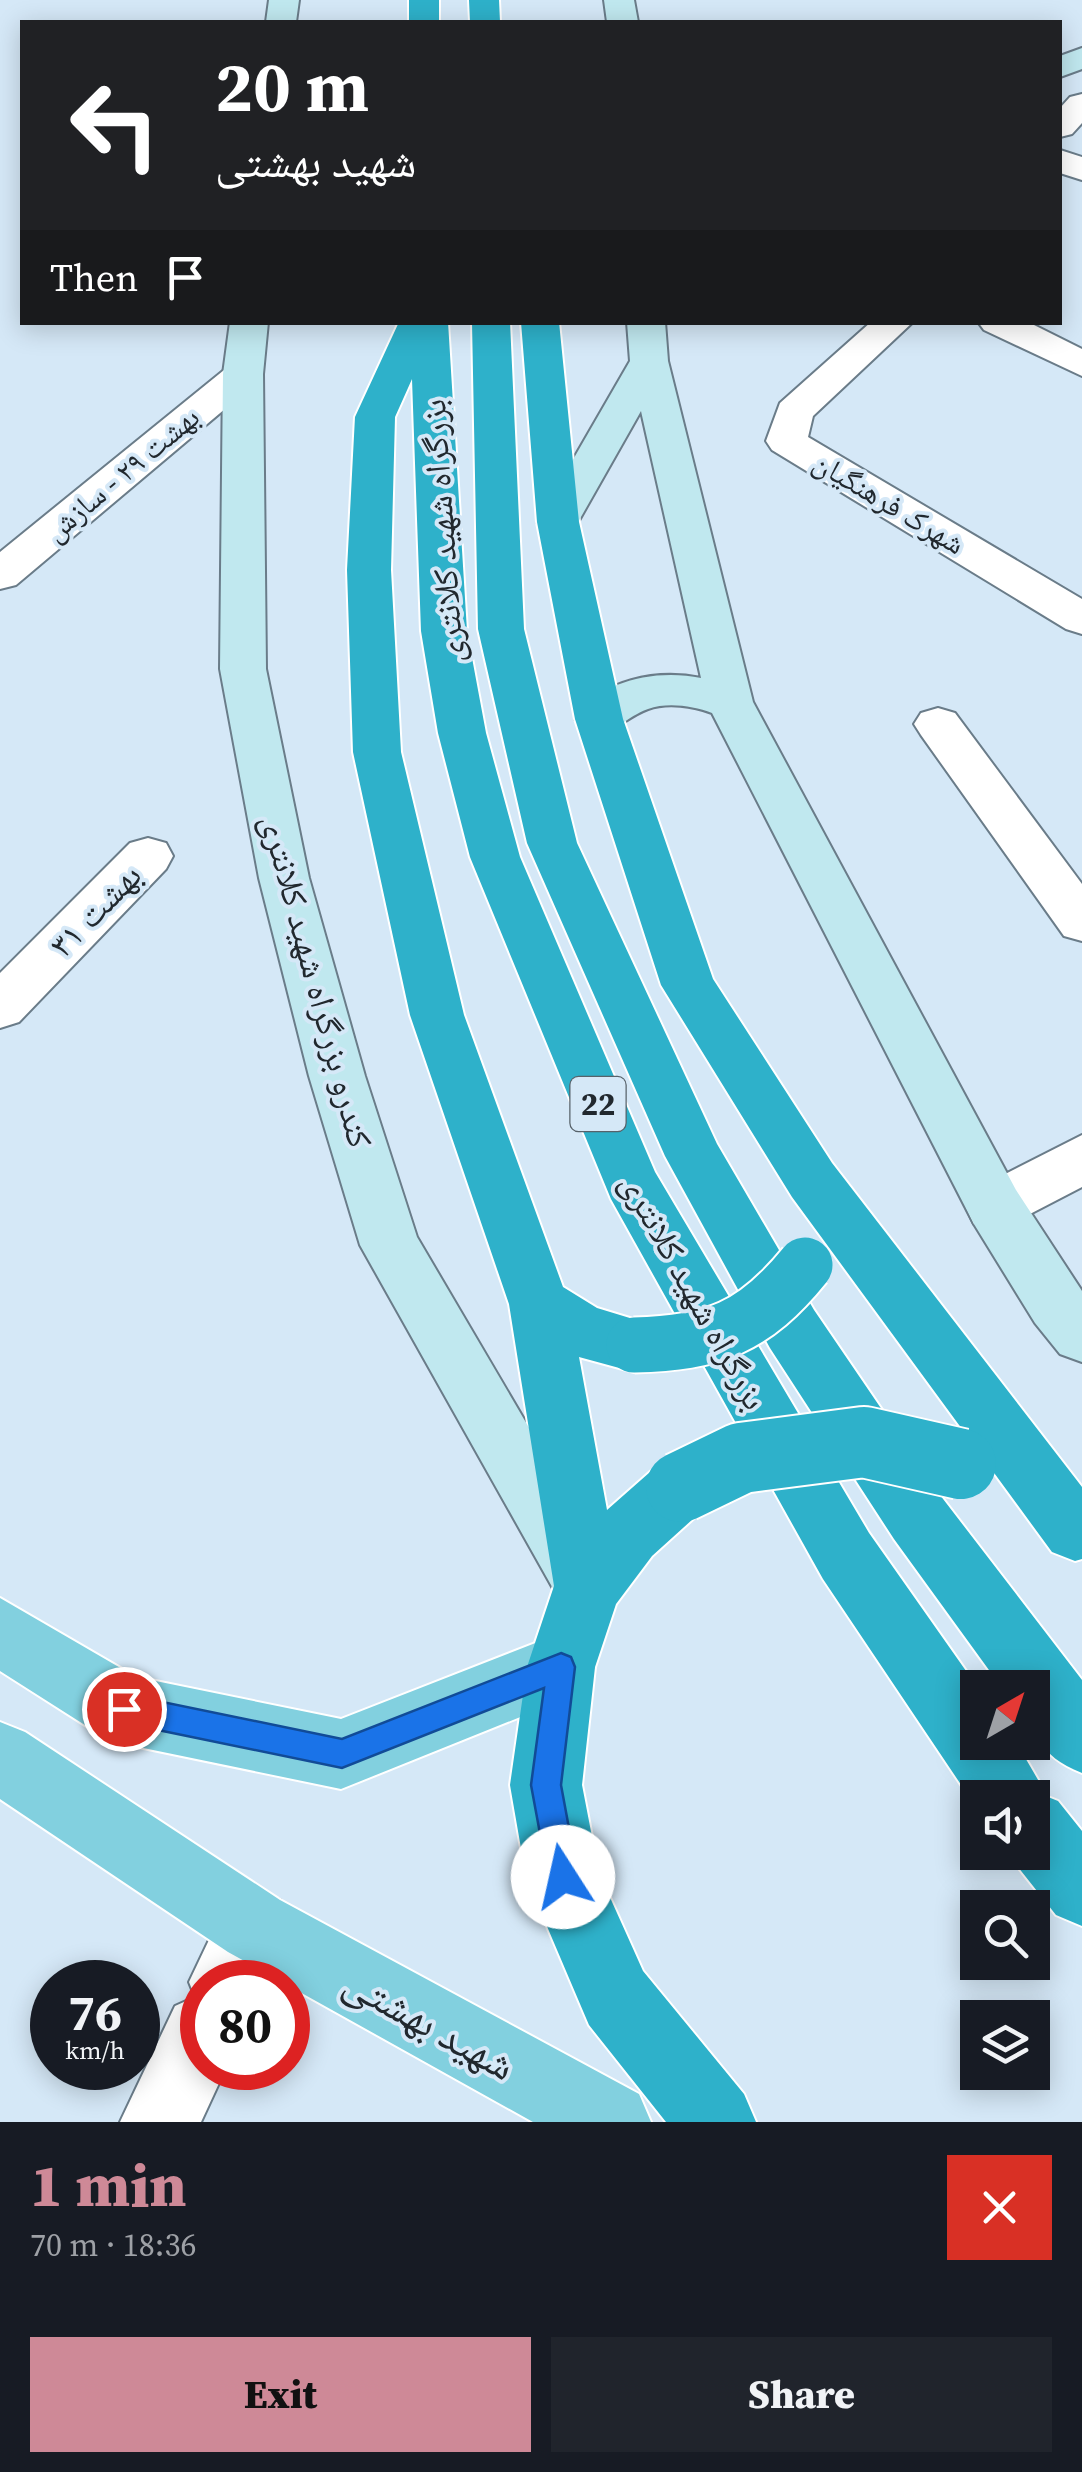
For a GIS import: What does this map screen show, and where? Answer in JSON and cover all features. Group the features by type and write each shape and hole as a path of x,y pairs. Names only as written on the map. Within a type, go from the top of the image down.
{"highway":[{"name":"بزرگراه شهید کلانتری","path":"417,325 375,418 369,570 377,752 437,1015 538,1304 588,1586"},
{"name":"بزرگراه شهید کلانتری","path":"429,325 444,631 462,733 495,857 640,1198 846,1556 1000,1780"},
{"name":"بزرگراه شهید کلانتری","path":"492,325 501,628 552,843 694,1156 792,1328 917,1518 1082,1738"},
{"path":"540,325 558,522 599,719 688,985 812,1180 1079,1533"},
{"path":"538,1304 582,1331 634,1345 688,1344 738,1330 778,1302 805,1265 817,1223 812,1180"},
{"path":"716,2122 616,1998 563,1877 546,1785 561,1667 588,1586 628,1534 681,1487 741,1458 864,1442 961,1464 1079,1533"},
{"path":"1050,1849 1082,1889"}],"main road":[{"name":"کندرو بزرگراه شهید کلانتری","path":"249,325 243,374 243,669 284,878 337,1076 390,1245 588,1586"},
{"path":"558,522 648,342"},
{"path":"648,342 730,702 996,1207 1073,1307"},
{"path":"599,719 634,695 657,690 682,688 730,702"},
{"path":"0,1632 124,1709 342,1754 561,1667"},
{"name":"شهید بهشتی","path":"0,1757 240,1954 611,2122"}],"street":[{"path":"1062,125 1082,104"},
{"name":"شهرک فرهنگیان","path":"891,325 794,412 786,442 1082,619"},
{"path":"1003,325 1082,364"},
{"name":"بهشت ۲۹ - سازش","path":"0,574 243,374"},
{"path":"938,724 1082,922"},
{"name":"بهشت ۳۱","path":"0,1007 148,856"},
{"path":"996,1207 1082,1159"},
{"path":"160,2122 180,2080"}],"route":[{"path":"124,1709 342,1754 561,1667 546,1785 563,1877"}]}
